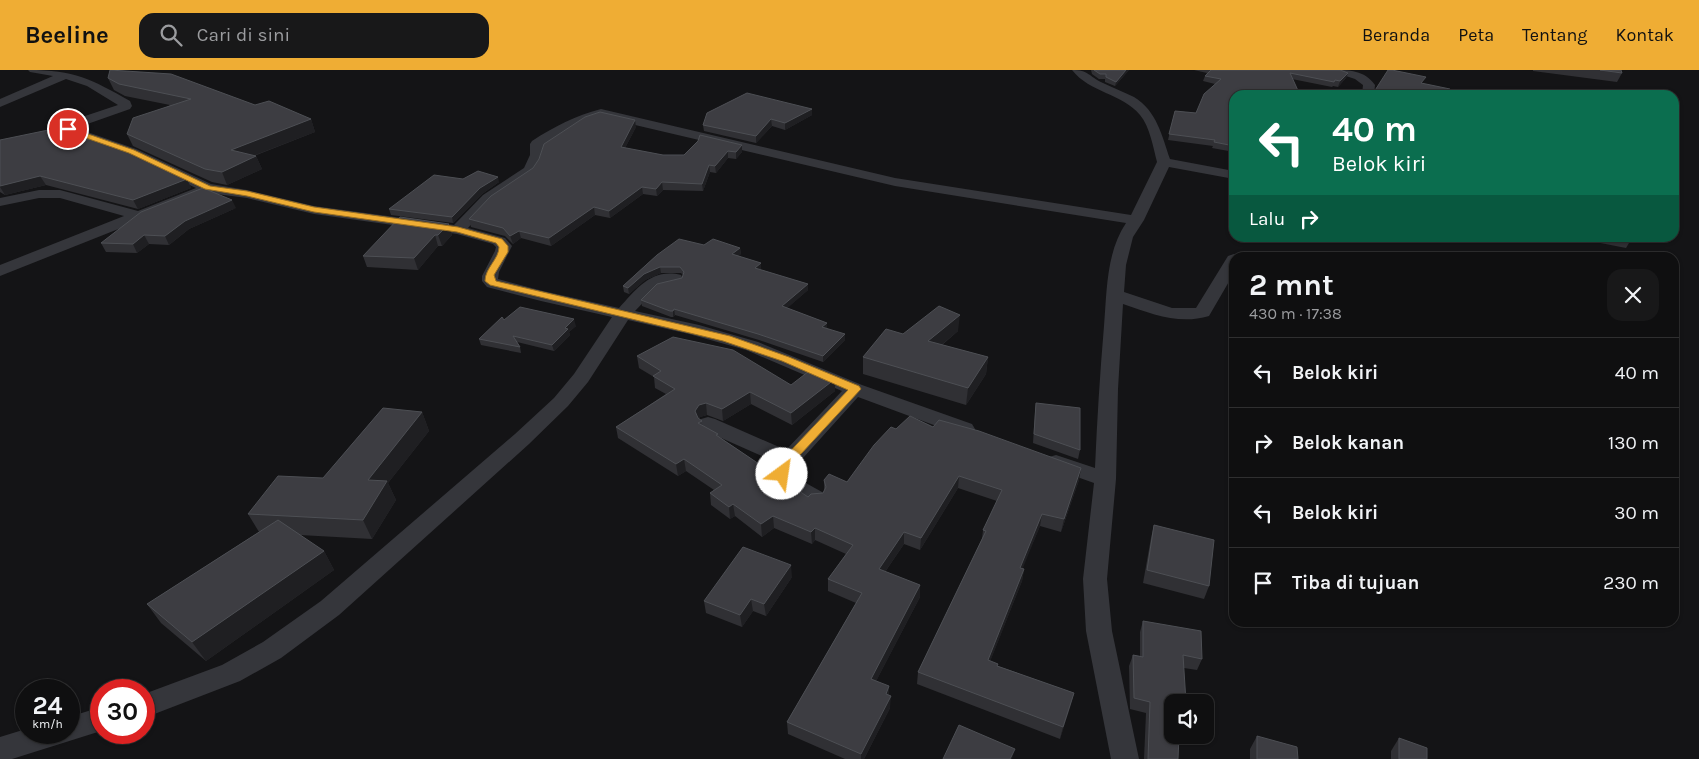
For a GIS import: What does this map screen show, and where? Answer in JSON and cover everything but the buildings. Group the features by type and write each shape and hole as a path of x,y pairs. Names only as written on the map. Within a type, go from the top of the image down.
{"street":[{"path":"34,70 66,75 91,84 126,104 126,106 71,125 68,129 131,152 208,188 247,194 314,210 458,230 499,241 504,246 504,252 490,275 490,281 493,283 541,296 693,329 752,346 855,389 978,434"},
{"path":"1078,70 1093,81 1132,101 1146,114 1164,162 1136,220 1125,237 1120,251 1115,295 1104,479 1095,579 1099,631 1125,759"},
{"path":"1338,70 1361,77 1369,85 1368,90"},
{"path":"0,103 66,75"},
{"path":"458,230 489,198 530,170 539,158 537,144 562,127 582,118 601,113 656,123 895,182 1136,220"},
{"path":"1164,162 1229,174"},
{"path":"0,271 136,215 208,188"},
{"path":"0,202 39,194 60,194 136,215"},
{"path":"1115,295 1160,310 1197,315 1203,312 1229,268"},
{"path":"155,702 231,673 272,650 330,608 522,439 561,402 581,378 623,314 651,284 664,279 675,279"},
{"path":"814,498 785,482 782,474 783,466 855,389"},
{"path":"708,424 789,460"},
{"path":"1042,457 1104,479"},
{"path":"0,750 19,744"}],"route":[{"path":"68,129 131,152 208,188 247,194 314,210 458,230 499,241 504,246 504,252 490,275 490,281 493,283 541,296 727,338 786,359 855,389 783,466 782,474"}]}
